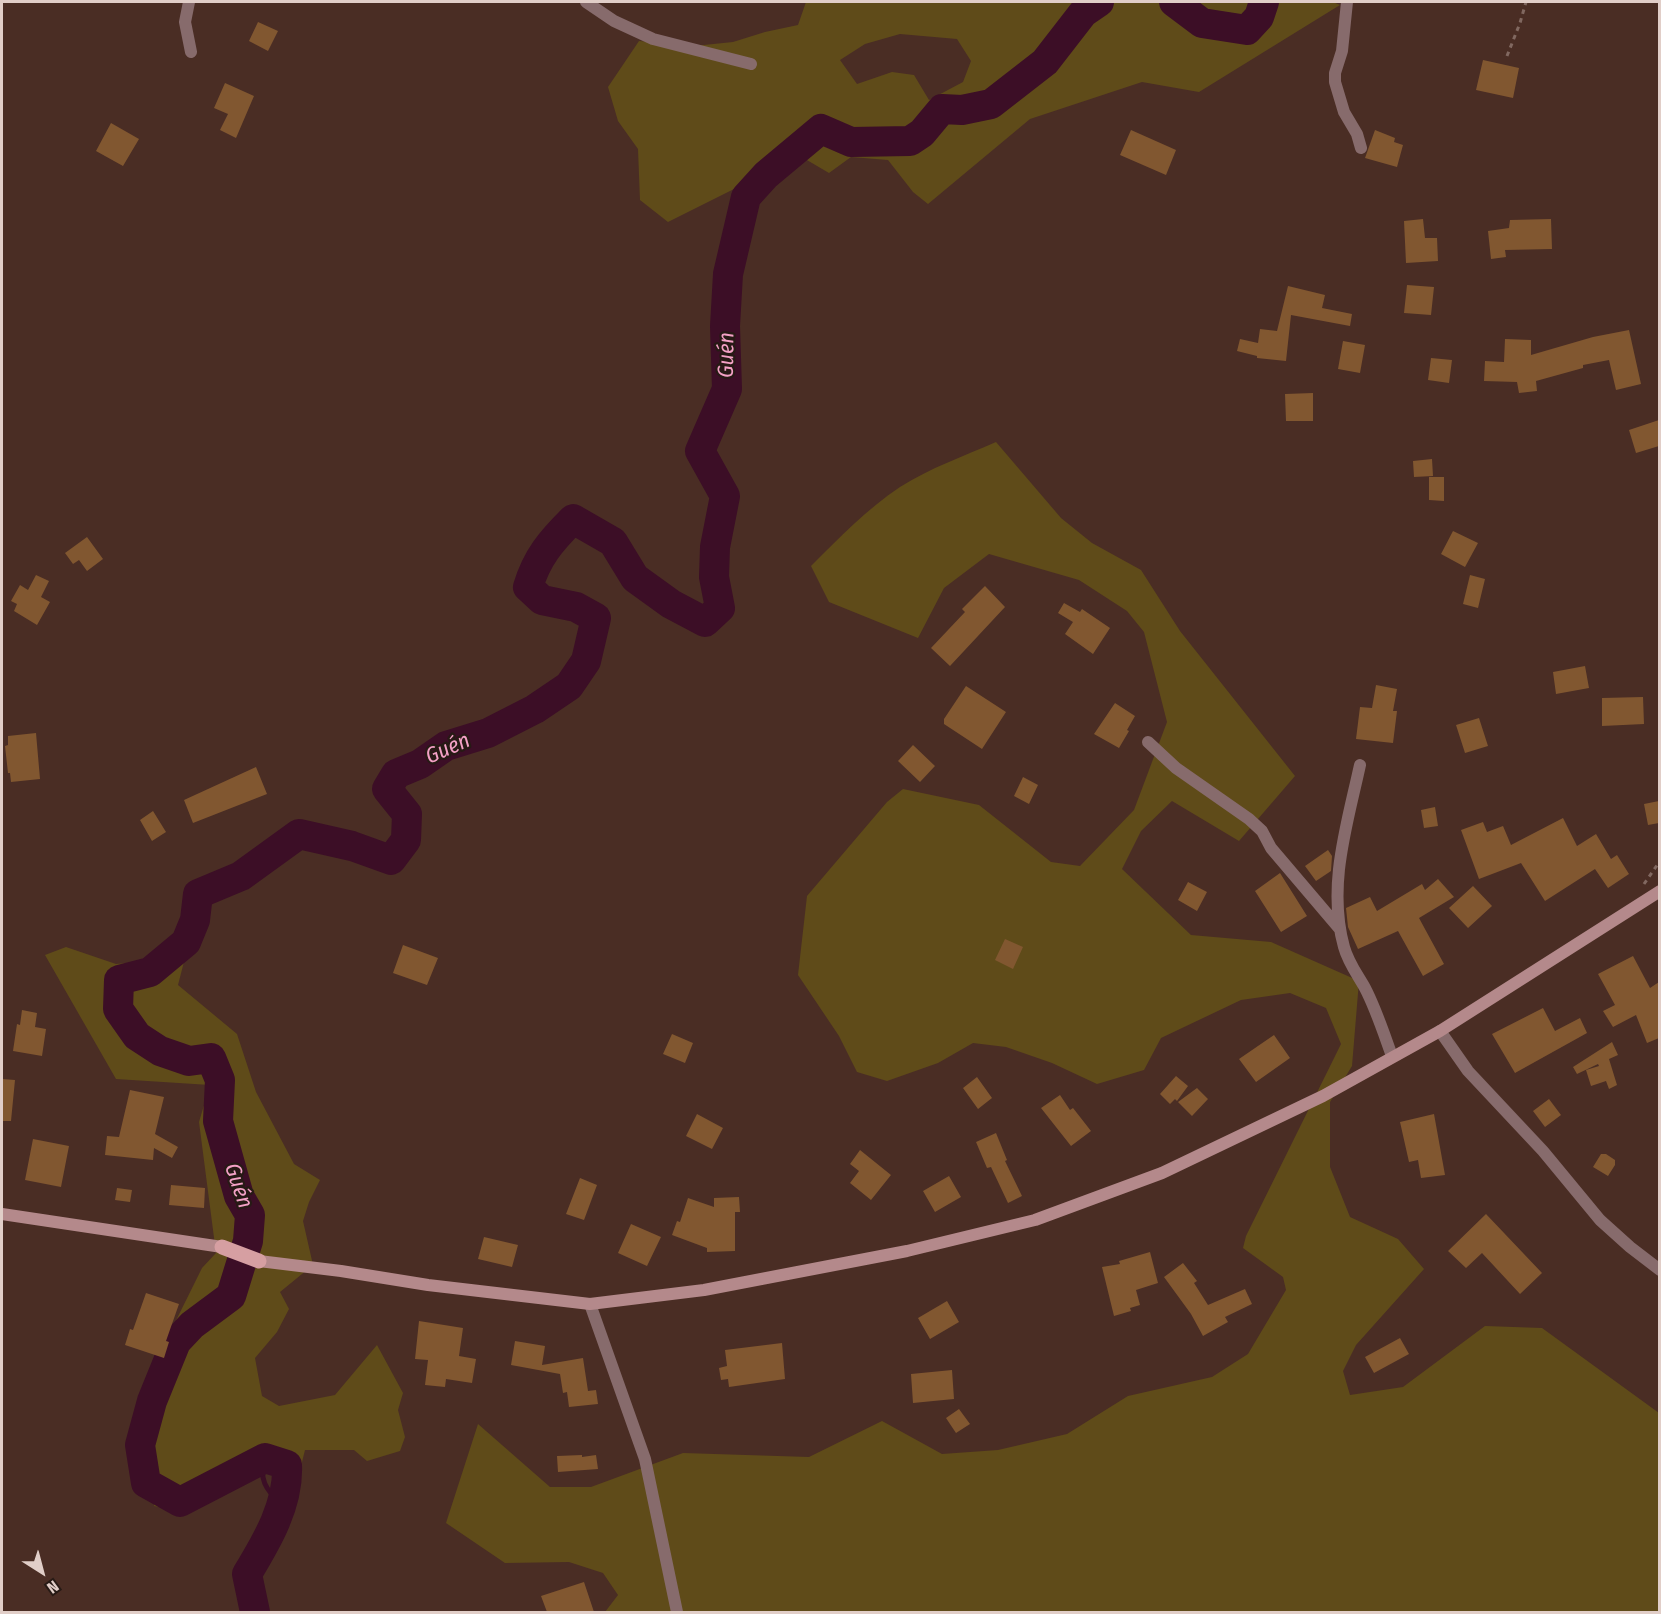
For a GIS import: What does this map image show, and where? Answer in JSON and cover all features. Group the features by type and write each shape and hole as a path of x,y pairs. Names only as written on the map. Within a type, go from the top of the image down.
{"main road":[{"path":"2,1214 222,1247 259,1261 428,1285 590,1304 738,1283 908,1251 1035,1220 1162,1173 1323,1096 1440,1031 1659,891"}],"street":[{"path":"189,2 185,22 191,52"},
{"path":"586,2 614,21 653,39 752,64"},
{"path":"1347,2 1342,51 1335,73 1335,82 1339,100 1357,134 1360,148"},
{"path":"1148,742 1176,768 1249,819 1262,831 1271,848 1340,929"},
{"path":"1360,765 1337,878 1340,929 1350,964 1365,988 1392,1056"},
{"path":"1440,1031 1468,1071 1543,1151 1600,1220 1659,1270"},
{"path":"590,1304 645,1459 677,1612"}],"path":[{"path":"1507,56 1526,2"}],"shaded area":[{"path":"806,2 1333,2 1340,5 1199,92 1142,82 1030,119 928,204 913,192 888,160 851,157 829,173 783,146 740,186 668,222 640,200 638,149 618,121 608,87 639,41 694,46 733,42 798,25","holes":["900,34 957,39 971,61 963,82 929,100 914,75 892,72 857,84 840,60 865,44"]},
{"path":"996,442 1061,518 1092,543 1141,570 1180,631 1295,776 1239,841 1172,801 1141,831 1122,869 1191,935 1271,942 1359,981 1352,1066 1330,1102 1330,1167 1350,1217 1398,1239 1424,1269 1356,1345 1343,1371 1350,1395 1403,1387 1485,1326 1542,1328 1659,1413 1659,1612 605,1612 618,1595 603,1573 569,1562 505,1563 446,1523 478,1424 550,1487 591,1487 683,1453 809,1457 882,1421 942,1454 998,1450 1067,1434 1128,1396 1212,1377 1248,1354 1286,1290 1283,1277 1243,1248 1246,1236 1341,1044 1326,1008 1290,993 1241,1000 1161,1038 1144,1070 1097,1084 1052,1063 1006,1047 973,1043 938,1063 887,1081 857,1072 839,1036 798,975 807,896 887,802 903,789 979,805 1051,862 1080,866 1134,810 1167,722 1144,632 1127,611 1079,580 989,554 944,588 918,638 829,602 811,566 843,534 876,505 911,480"},
{"path":"66,947 116,964 141,962 187,950 178,985 237,1034 256,1092 294,1164 320,1180 303,1221 313,1265 280,1292 289,1309 277,1332 255,1358 262,1396 279,1406 335,1395 377,1345 403,1393 398,1410 405,1437 400,1451 367,1461 354,1450 305,1450 301,1466 255,1474 179,1511 154,1506 157,1472 148,1446 147,1379 202,1268 216,1253 199,1122 210,1085 116,1079 45,955"}],"building":[{"path":"258,22 278,31 268,51 249,41"},
{"path":"1483,60 1519,68 1513,98 1476,90"},
{"path":"225,83 254,96 236,138 220,130 228,114 214,108"},
{"path":"111,123 139,139 123,166 96,151"},
{"path":"1131,130 1176,150 1166,175 1120,155"},
{"path":"1375,130 1395,138 1394,142 1403,145 1397,167 1365,158"},
{"path":"1423,219 1425,238 1437,238 1438,261 1406,263 1404,221"},
{"path":"1551,219 1552,249 1505,250 1506,257 1491,259 1488,231 1509,228 1510,220"},
{"path":"1407,285 1434,287 1431,315 1404,313"},
{"path":"1288,286 1325,295 1322,308 1352,314 1350,326 1291,315 1286,361 1257,358 1257,356 1237,351 1240,339 1258,343 1260,329 1277,331"},
{"path":"1629,330 1641,384 1616,390 1609,360 1583,365 1583,368 1536,381 1537,391 1519,393 1517,382 1484,381 1485,361 1504,362 1505,339 1531,340 1531,355 1593,337"},
{"path":"1343,341 1365,345 1360,373 1338,369"},
{"path":"1431,358 1452,360 1449,383 1428,380"},
{"path":"1313,393 1313,421 1286,421 1285,394"},
{"path":"1659,420 1659,446 1636,453 1629,430"},
{"path":"1432,459 1433,476 1414,477 1413,461"},
{"path":"1429,477 1444,477 1444,501 1429,500"},
{"path":"1453,531 1478,543 1465,567 1441,554"},
{"path":"87,537 103,559 87,571 79,560 73,564 65,553"},
{"path":"36,575 49,581 41,597 50,602 37,625 14,611 17,604 11,601 20,585 28,590"},
{"path":"1470,575 1485,579 1478,608 1463,604"},
{"path":"985,586 1005,607 950,666 931,648 965,612 962,609"},
{"path":"1064,603 1080,612 1082,609 1110,628 1093,654 1065,634 1073,622 1058,613"},
{"path":"1585,666 1589,688 1556,694 1553,672"},
{"path":"1376,685 1397,689 1393,711 1397,711 1393,743 1356,739 1360,707 1372,708"},
{"path":"966,686 1006,712 982,749 944,724 944,719"},
{"path":"1643,697 1644,724 1602,726 1602,698"},
{"path":"1115,703 1135,716 1119,748 1094,734"},
{"path":"1479,718 1488,746 1465,753 1456,725"},
{"path":"36,733 40,779 11,782 5,746 8,745 8,736"},
{"path":"913,745 935,766 920,782 898,761"},
{"path":"256,767 267,794 193,823 184,800"},
{"path":"1023,777 1038,785 1029,804 1014,796"},
{"path":"1659,801 1659,823 1648,825 1644,804"},
{"path":"1435,807 1438,826 1424,828 1421,810"},
{"path":"153,811 166,832 152,841 140,820"},
{"path":"1563,818 1577,846 1596,834 1611,859 1617,855 1629,874 1608,888 1595,869 1545,901 1521,863 1479,879 1461,830 1483,822 1487,832 1503,826 1511,845"},
{"path":"1328,850 1332,856 1331,871 1316,881 1305,866"},
{"path":"1280,873 1307,916 1281,932 1255,891"},
{"path":"1438,879 1454,897 1419,918 1444,964 1423,976 1398,931 1358,949 1348,927 1346,908 1370,897 1377,911 1422,884 1425,890"},
{"path":"1188,882 1207,892 1197,911 1178,900"},
{"path":"1473,886 1492,906 1468,928 1449,908"},
{"path":"1005,939 1023,947 1013,969 995,960"},
{"path":"403,945 438,958 427,985 393,973"},
{"path":"1633,956 1650,988 1659,982 1659,1038 1647,1043 1636,1015 1613,1027 1603,1011 1615,1005 1598,974"},
{"path":"1543,1008 1555,1031 1580,1018 1587,1033 1515,1073 1492,1034"},
{"path":"22,1010 37,1013 35,1027 46,1029 42,1056 13,1051 17,1024 20,1025"},
{"path":"672,1034 693,1043 685,1063 663,1054"},
{"path":"1274,1035 1290,1058 1256,1082 1239,1059"},
{"path":"1612,1042 1618,1055 1609,1059 1617,1085 1609,1089 1606,1081 1591,1086 1586,1070 1599,1066 1598,1064 1577,1074 1573,1067"},
{"path":"1176,1076 1188,1086 1177,1101 1175,1099 1170,1104 1160,1094"},
{"path":"977,1077 992,1098 978,1109 963,1088"},
{"path":"2,1079 15,1080 11,1121 2,1121"},
{"path":"1197,1088 1208,1099 1192,1116 1178,1102"},
{"path":"130,1090 164,1097 155,1134 178,1147 172,1158 154,1148 153,1160 105,1155 107,1136 119,1137"},
{"path":"1060,1095 1070,1110 1073,1108 1091,1131 1071,1146 1041,1108"},
{"path":"1549,1099 1561,1115 1545,1127 1533,1111"},
{"path":"697,1114 723,1128 712,1149 686,1136"},
{"path":"1434,1114 1445,1175 1421,1178 1418,1160 1409,1162 1400,1122"},
{"path":"996,1133 1007,1160 1005,1161 1022,1196 1008,1203 991,1167 987,1168 976,1142"},
{"path":"33,1139 69,1146 61,1187 25,1180"},
{"path":"860,1150 891,1175 871,1200 850,1183 859,1171 850,1164"},
{"path":"1601,1154 1606,1154 1615,1160 1615,1165 1608,1176 1593,1167"},
{"path":"949,1176 961,1197 935,1212 923,1191"},
{"path":"580,1178 597,1185 584,1220 566,1214"},
{"path":"171,1185 205,1188 204,1208 169,1205"},
{"path":"117,1188 132,1190 130,1202 115,1200"},
{"path":"739,1197 740,1212 735,1212 735,1251 707,1252 707,1248 672,1235 677,1221 680,1222 688,1198 714,1207 714,1198"},
{"path":"1486,1214 1542,1273 1520,1294 1482,1253 1466,1268 1448,1251"},
{"path":"631,1224 661,1237 647,1266 618,1253"},
{"path":"484,1237 518,1245 512,1267 478,1259"},
{"path":"1150,1252 1158,1283 1136,1290 1140,1305 1130,1308 1131,1311 1114,1316 1102,1267 1120,1264 1119,1261"},
{"path":"1183,1263 1197,1281 1194,1283 1208,1305 1245,1289 1252,1304 1225,1317 1228,1322 1203,1336 1191,1314 1164,1277"},
{"path":"146,1293 179,1304 166,1341 169,1342 164,1358 125,1345 130,1329 133,1330"},
{"path":"947,1301 959,1322 930,1339 918,1318"},
{"path":"419,1321 463,1328 459,1356 476,1359 472,1383 446,1379 445,1387 425,1385 428,1360 415,1359"},
{"path":"1400,1338 1409,1354 1374,1373 1365,1357"},
{"path":"515,1341 545,1346 542,1365 583,1358 588,1391 596,1390 598,1404 569,1407 567,1392 563,1393 560,1374 511,1365"},
{"path":"782,1343 785,1379 729,1387 728,1379 721,1380 719,1368 727,1366 725,1350"},
{"path":"952,1370 954,1399 913,1403 911,1374"},
{"path":"959,1409 970,1424 956,1433 946,1418"},
{"path":"582,1455 582,1457 596,1455 598,1469 558,1472 557,1456"},
{"path":"584,1582 594,1612 547,1612 541,1596"}],"waterway":[{"name":"Guén","path":"255,1612 247,1574 275,1522 287,1480 287,1465 265,1458 180,1502 146,1483 140,1445 152,1401 176,1342 192,1325 231,1296 248,1241 250,1215 239,1196 218,1121 220,1080 211,1058 189,1061 160,1051 137,1036 118,1009 119,980 150,972 186,942 195,920 198,894 241,876 299,834 352,846 391,860 406,840 407,814 387,789 396,774 420,764 446,746 488,733 535,709 569,686 586,661 596,618 576,607 542,600 528,587 546,550 573,519 613,542 635,578 671,604 705,622 720,608 714,577 715,547 725,496 700,451 727,389 725,326 728,274 746,197 766,175 821,129 851,142 910,141 922,133 942,109 962,110 991,104 1045,62 1083,13 1099,2"},
{"name":"Guén","path":"1174,2 1202,23 1247,30 1259,17 1264,2"},
{"path":"265,1458 263,1478 271,1494 281,1505"}]}
